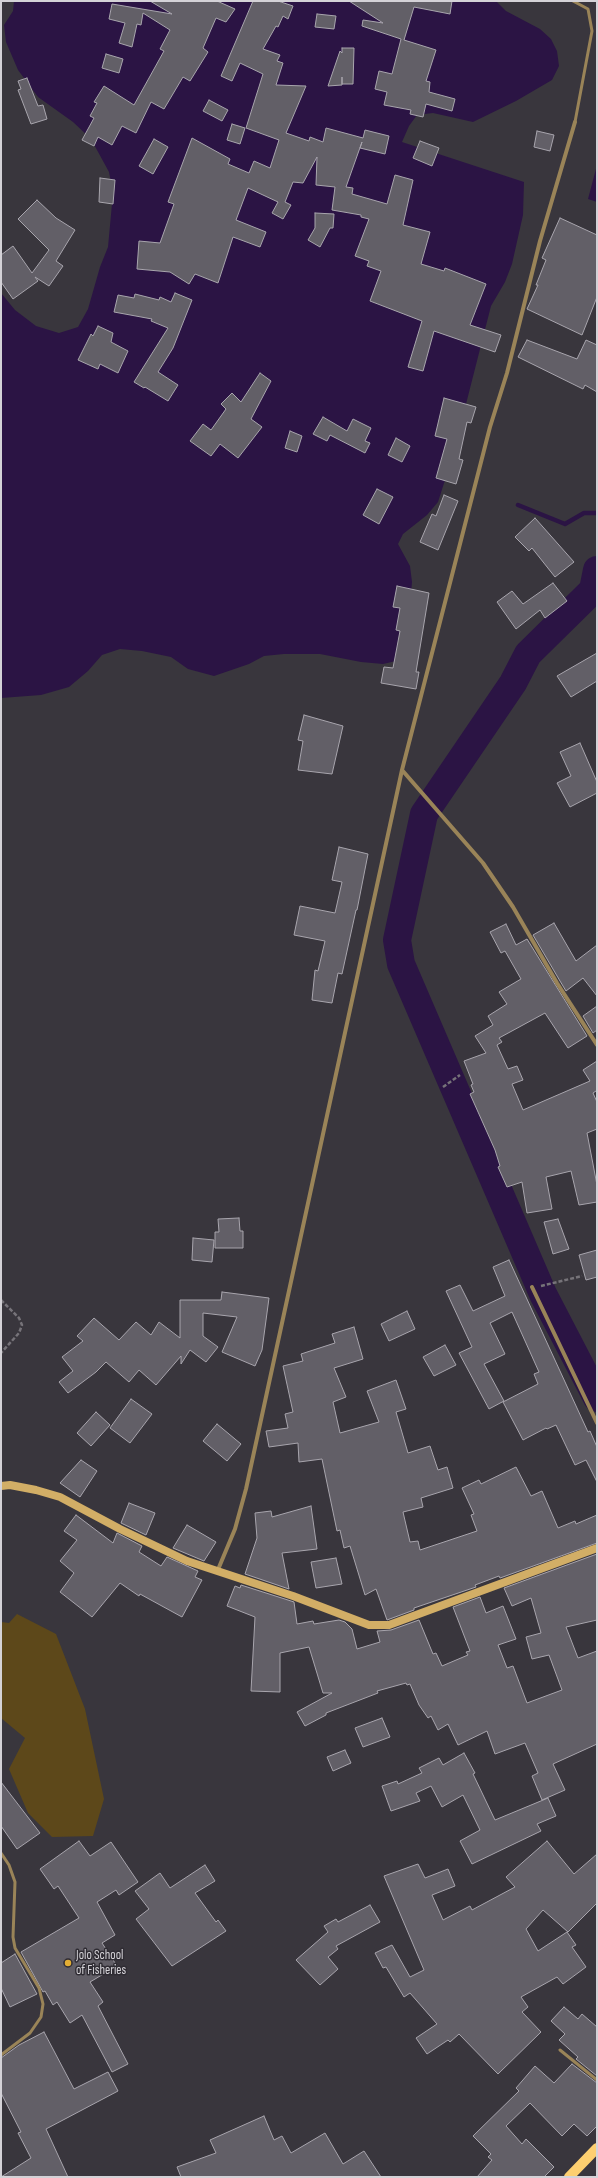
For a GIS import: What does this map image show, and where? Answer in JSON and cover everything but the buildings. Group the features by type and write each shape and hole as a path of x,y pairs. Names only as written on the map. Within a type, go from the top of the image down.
{"main road":[{"path":"569,2177 597,2148"}],"street":[{"path":"217,1572 235,1529 246,1489 402,770 490,427 507,373 538,249 574,122"},
{"path":"402,770 483,863 509,901 597,1045"},
{"path":"532,1287 597,1423"},
{"path":"1,1486 10,1485 36,1490 60,1497 153,1546 217,1572 293,1596 369,1625 389,1625 597,1548"}],"lane":[{"path":"573,1 588,9 592,31 574,122"},
{"path":"1,1852 9,1865 15,1882 13,1937 15,1948 39,1988 43,2004 41,2017 30,2033 10,2046 1,2055"},
{"path":"560,2050 597,2080"}],"path":[{"path":"443,1087 460,1076"},
{"path":"544,1285 582,1276"},
{"path":"1,1300 19,1318 22,1325 19,1333 1,1353"}],"shaded area":[{"path":"14,1 496,1 506,11 540,29 551,39 557,51 559,66 552,80 516,101 473,122 433,113 417,115 409,126 402,142 524,182 523,215 512,264 505,282 491,306 453,455 438,502 427,515 403,534 398,544 410,566 412,582 410,605 396,661 383,664 361,662 320,654 284,654 264,656 249,664 214,676 188,669 171,657 142,651 120,649 102,655 88,671 69,687 41,695 1,698 1,293 15,310 36,326 59,333 78,327 88,309 100,267 108,247 113,193 109,172 91,139 73,122 38,97 18,70 6,42 4,25 13,11"},
{"path":"597,165 597,202 588,199"},
{"path":"17,1614 56,1634 85,1709 104,1799 93,1836 52,1837 28,1813 9,1769 25,1738 1,1718 1,1622 9,1623"}],"waterway":[{"path":"518,505 565,524 584,513 597,513"},
{"path":"597,570 593,590 528,654 513,683 424,814 397,940 401,964 543,1294 597,1398"}],"place":[{"name":"Jolo School of Fisheries","path":"68,1963"}]}
